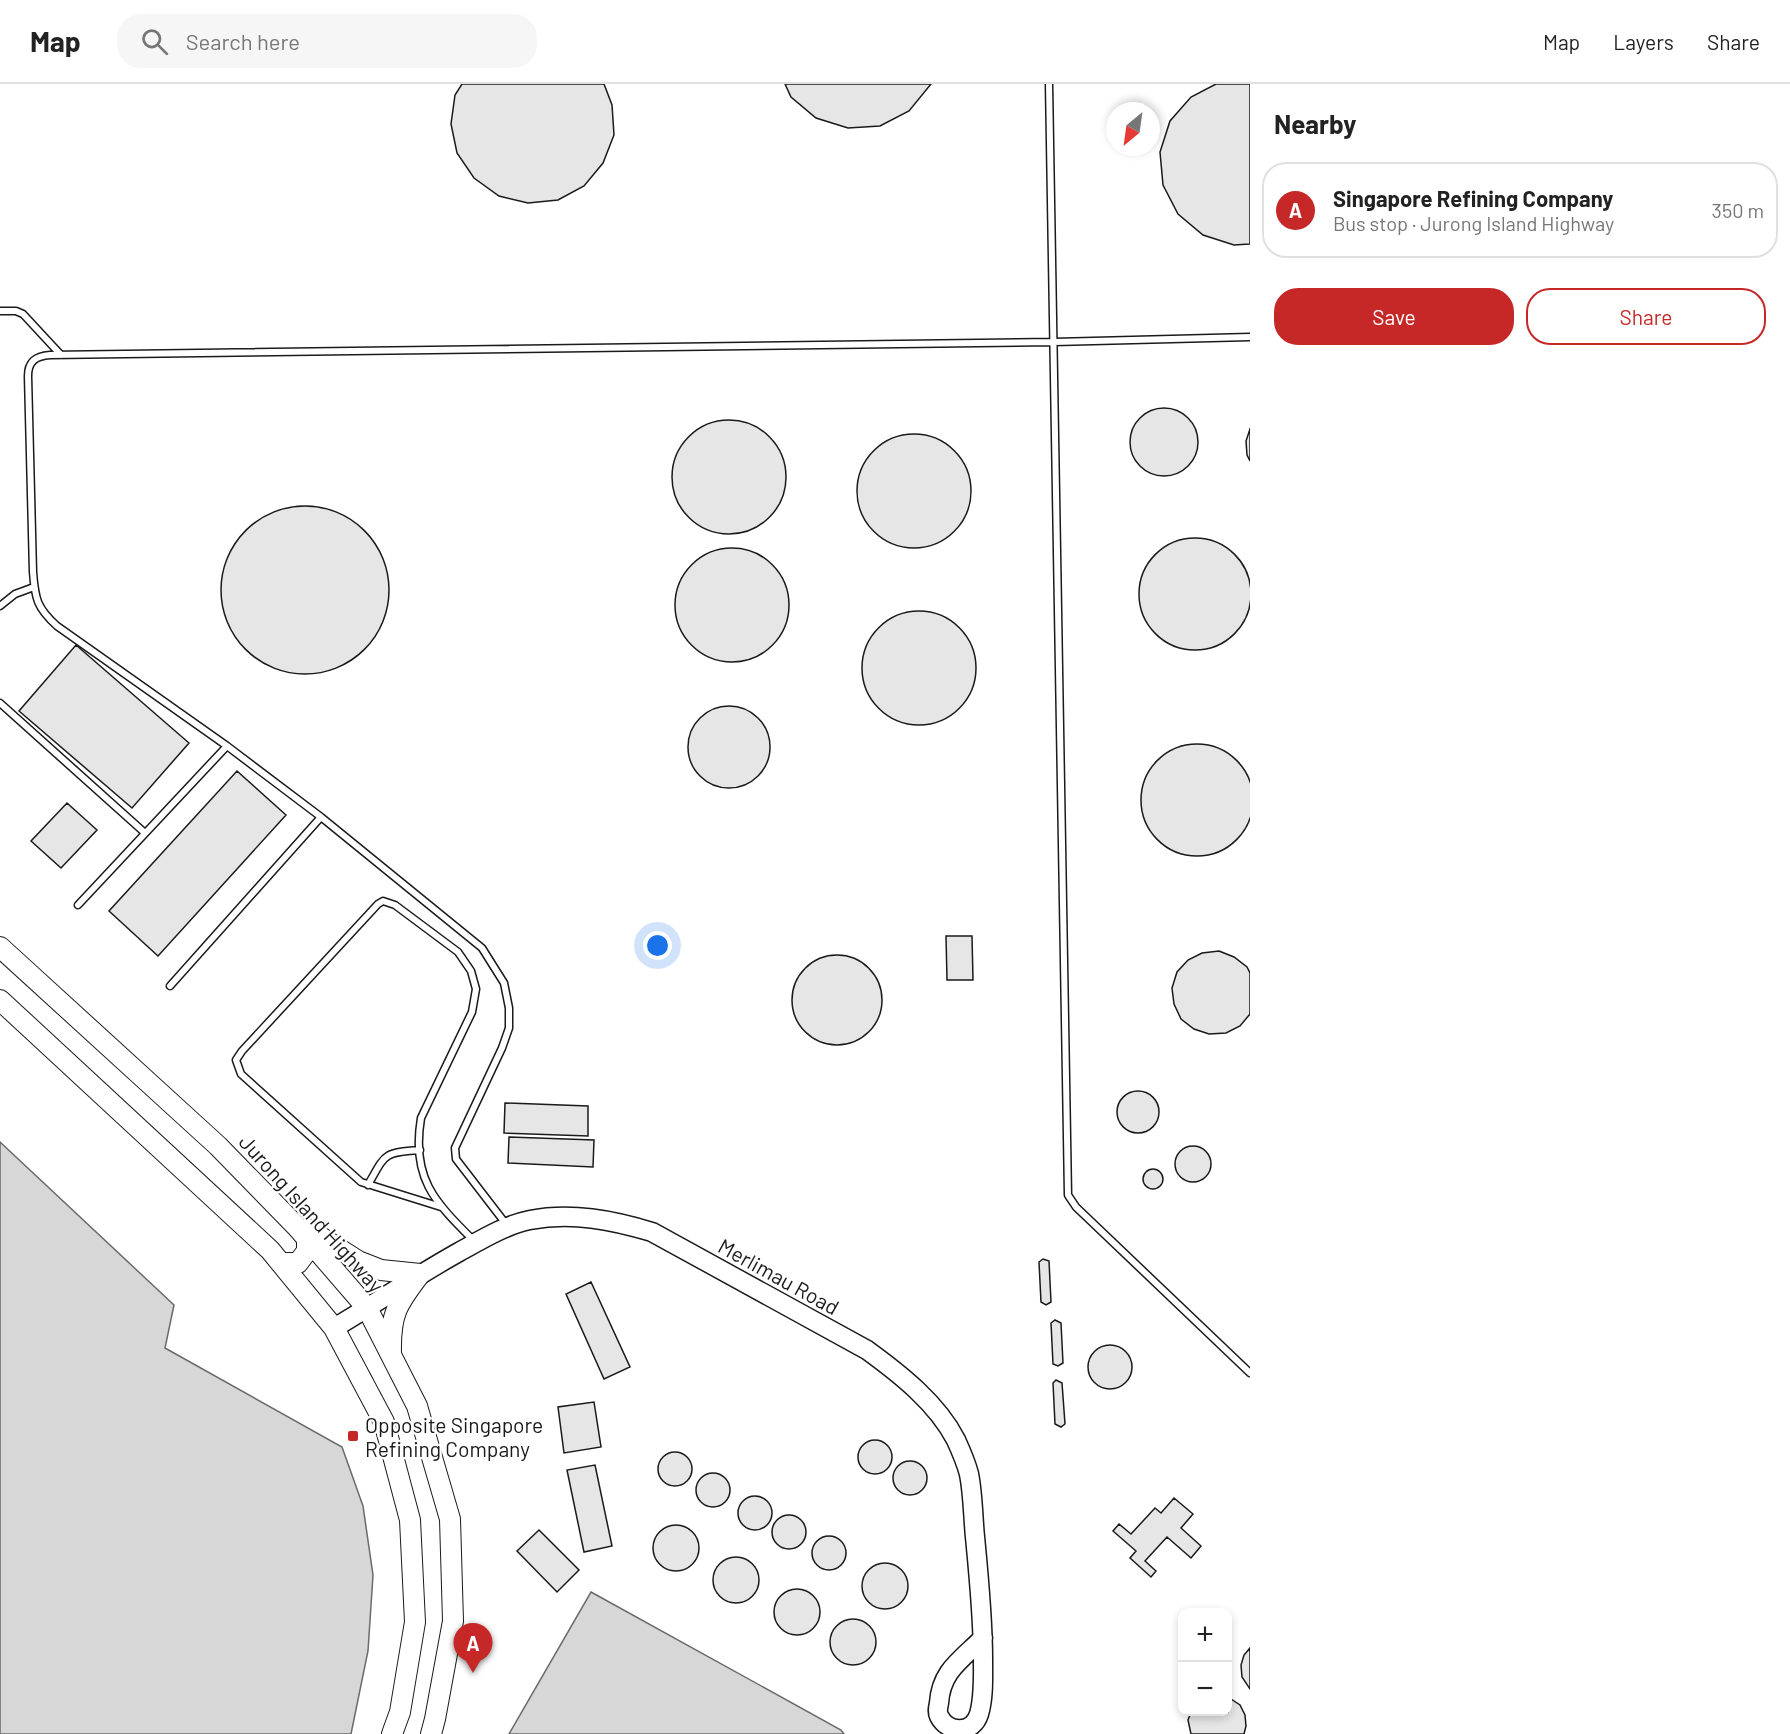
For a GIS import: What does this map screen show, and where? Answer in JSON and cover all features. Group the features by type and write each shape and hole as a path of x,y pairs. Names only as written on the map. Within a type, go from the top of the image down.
{"main road":[{"name":"Jurong Island Highway","path":"0,947 218,1146 286,1215 367,1308 417,1406 450,1519 453,1621 435,1719 430,1734"},
{"path":"0,1000 210,1194 281,1263 334,1328 384,1422 410,1520 415,1622 400,1712 392,1734"},
{"path":"286,1215 358,1261 381,1270 420,1274"},
{"path":"281,1263 298,1263 307,1251 307,1238"},
{"path":"391,1355 393,1319 399,1301 420,1274"}],"street":[{"name":"Merlimau Road","path":"334,1328 420,1274 475,1243 528,1220 587,1217 652,1232 867,1350 894,1370 940,1417 955,1438 969,1475 983,1616 983,1638 983,1674 980,1712 976,1722 961,1732 952,1729 942,1721 938,1713 940,1687 945,1677 983,1638"}],"lane":[{"path":"1049,84 1068,1195 1076,1207 1250,1373"},
{"path":"0,311 16,311 23,314 61,355"},
{"path":"508,1227 456,1159 454,1148 502,1048 509,1028 509,1008 504,983 482,948 321,817 227,746 57,626 39,608 35,599 34,587 28,368 35,358 43,355 1054,342 1250,337"},
{"path":"0,606 15,594 34,587"},
{"path":"0,703 145,834"},
{"path":"78,905 227,746"},
{"path":"170,986 321,817"},
{"path":"441,1207 368,1185 352,1176 237,1068 236,1060 242,1051 383,901 395,904 458,952 471,971 476,989 472,1012 421,1118 418,1135 420,1163 427,1186 441,1207 475,1243"},
{"path":"368,1185 382,1161 391,1152 420,1150"}],"shaded area":[{"path":"0,1142 174,1305 165,1348 342,1447 363,1506 373,1575 368,1651 351,1734 0,1734"},
{"path":"591,1592 841,1730 844,1734 509,1734"}],"building":[{"path":"462,84 604,84 612,105 614,135 603,163 584,186 558,200 528,203 499,196 474,178 457,153 451,124 455,95"},
{"path":"785,84 931,84 909,111 880,126 848,128 816,118 791,97"},
{"path":"1216,84 1250,84 1250,244 1234,245 1203,235 1178,214 1163,185 1160,152 1170,121 1191,97"},
{"path":"1164,408 1177,411 1188,418 1195,429 1198,442 1195,455 1188,466 1177,473 1164,476 1151,473 1140,466 1133,455 1130,442 1133,429 1140,418 1151,411"},
{"path":"729,420 751,425 769,437 781,455 786,477 781,499 769,517 751,529 729,534 707,529 689,517 677,499 672,477 677,455 689,437 707,425"},
{"path":"1250,429 1250,461 1246,441"},
{"path":"914,434 936,439 954,451 966,469 971,491 966,513 954,531 936,543 914,548 892,543 874,531 862,513 857,491 862,469 874,451 892,439"},
{"path":"305,506 337,512 352,520 364,531 375,543 383,558 389,590 383,622 375,637 364,649 352,660 337,668 305,674 273,668 258,660 246,649 235,637 227,622 221,590 227,558 235,543 246,531 258,520 273,512"},
{"path":"1195,538 1216,542 1234,555 1247,573 1251,594 1247,615 1234,633 1216,646 1195,650 1174,646 1156,633 1143,615 1139,594 1143,573 1156,555 1174,542"},
{"path":"732,548 754,553 772,565 784,583 789,605 784,627 772,645 754,657 732,662 710,657 692,645 680,627 675,605 680,583 692,565 710,553"},
{"path":"919,611 941,616 959,628 971,646 976,668 971,690 959,708 941,720 919,725 897,720 879,708 867,690 862,668 867,646 879,628 897,616"},
{"path":"76,645 189,743 132,808 19,711"},
{"path":"729,706 745,709 758,718 767,731 770,747 767,763 758,776 745,785 729,788 713,785 700,776 691,763 688,747 691,731 700,718 713,709"},
{"path":"1197,744 1218,749 1236,761 1248,779 1253,800 1248,821 1236,839 1218,851 1197,856 1176,851 1158,839 1146,821 1141,800 1146,779 1158,761 1176,749"},
{"path":"237,771 286,815 158,956 109,911"},
{"path":"67,803 97,830 61,868 31,841"},
{"path":"946,936 972,936 973,980 947,980"},
{"path":"1219,951 1234,957 1247,967 1250,973 1250,1014 1240,1026 1226,1033 1209,1034 1194,1029 1181,1019 1174,1004 1172,988 1177,972 1188,960 1202,953"},
{"path":"837,955 854,959 869,968 878,983 882,1000 878,1017 869,1032 854,1041 837,1045 820,1041 805,1032 796,1017 792,1000 796,983 805,968 820,959"},
{"path":"1138,1091 1146,1092 1153,1097 1158,1104 1158,1120 1153,1127 1146,1132 1138,1133 1130,1132 1123,1127 1118,1120 1117,1112 1118,1104 1123,1097 1130,1092"},
{"path":"505,1103 588,1106 588,1136 504,1133"},
{"path":"509,1137 594,1140 593,1167 508,1163"},
{"path":"1193,1146 1206,1151 1211,1164 1206,1177 1193,1182 1180,1177 1175,1164 1180,1151"},
{"path":"1153,1169 1160,1172 1163,1179 1160,1186 1153,1189 1146,1186 1143,1179 1146,1172"},
{"path":"1043,1259 1049,1261 1051,1302 1046,1305 1041,1302 1039,1262"},
{"path":"591,1282 630,1367 604,1379 566,1294"},
{"path":"1055,1320 1061,1323 1063,1363 1058,1366 1053,1364 1051,1323"},
{"path":"1110,1345 1119,1346 1126,1351 1131,1358 1131,1376 1126,1383 1119,1388 1110,1389 1101,1388 1094,1383 1089,1376 1088,1367 1089,1358 1094,1351 1101,1346"},
{"path":"1056,1380 1062,1383 1065,1424 1061,1427 1055,1424 1053,1383"},
{"path":"594,1402 601,1447 564,1453 558,1407"},
{"path":"875,1440 887,1445 892,1457 887,1469 875,1474 863,1469 858,1457 863,1445"},
{"path":"675,1452 687,1457 692,1469 687,1481 675,1486 663,1481 658,1469 663,1457"},
{"path":"910,1461 922,1466 927,1478 922,1490 910,1495 898,1490 893,1478 898,1466"},
{"path":"595,1465 612,1546 584,1552 567,1470"},
{"path":"713,1473 725,1478 730,1490 725,1502 713,1507 701,1502 696,1490 701,1478"},
{"path":"755,1496 767,1501 772,1513 767,1525 755,1530 743,1525 738,1513 743,1501"},
{"path":"1174,1498 1193,1514 1181,1528 1201,1546 1191,1558 1167,1537 1145,1561 1156,1571 1151,1577 1130,1558 1136,1551 1113,1531 1119,1524 1131,1534 1155,1508 1161,1513"},
{"path":"789,1515 801,1520 806,1532 801,1544 789,1549 777,1544 772,1532 777,1520"},
{"path":"676,1525 692,1532 699,1548 692,1564 676,1571 660,1564 653,1548 660,1532"},
{"path":"539,1530 579,1570 557,1592 517,1551"},
{"path":"829,1536 841,1541 846,1553 841,1565 829,1570 817,1565 812,1553 817,1541"},
{"path":"736,1557 752,1564 759,1580 752,1596 736,1603 720,1596 713,1580 720,1564"},
{"path":"885,1563 901,1570 908,1586 901,1602 885,1609 869,1602 862,1586 869,1570"},
{"path":"797,1589 813,1596 820,1612 813,1628 797,1635 781,1628 774,1612 781,1596"},
{"path":"853,1619 869,1626 876,1642 869,1658 853,1665 837,1658 830,1642 837,1626"},
{"path":"1250,1648 1250,1689 1242,1677 1241,1665 1244,1655"},
{"path":"1232,1700 1240,1705 1245,1715 1246,1726 1244,1734 1191,1734 1188,1720 1190,1716 1232,1716"}],"place":[{"name":"Opposite Singapore Refining Company","path":"353,1436"},
{"name":"Singapore Refining Company","path":"473,1673"}]}
